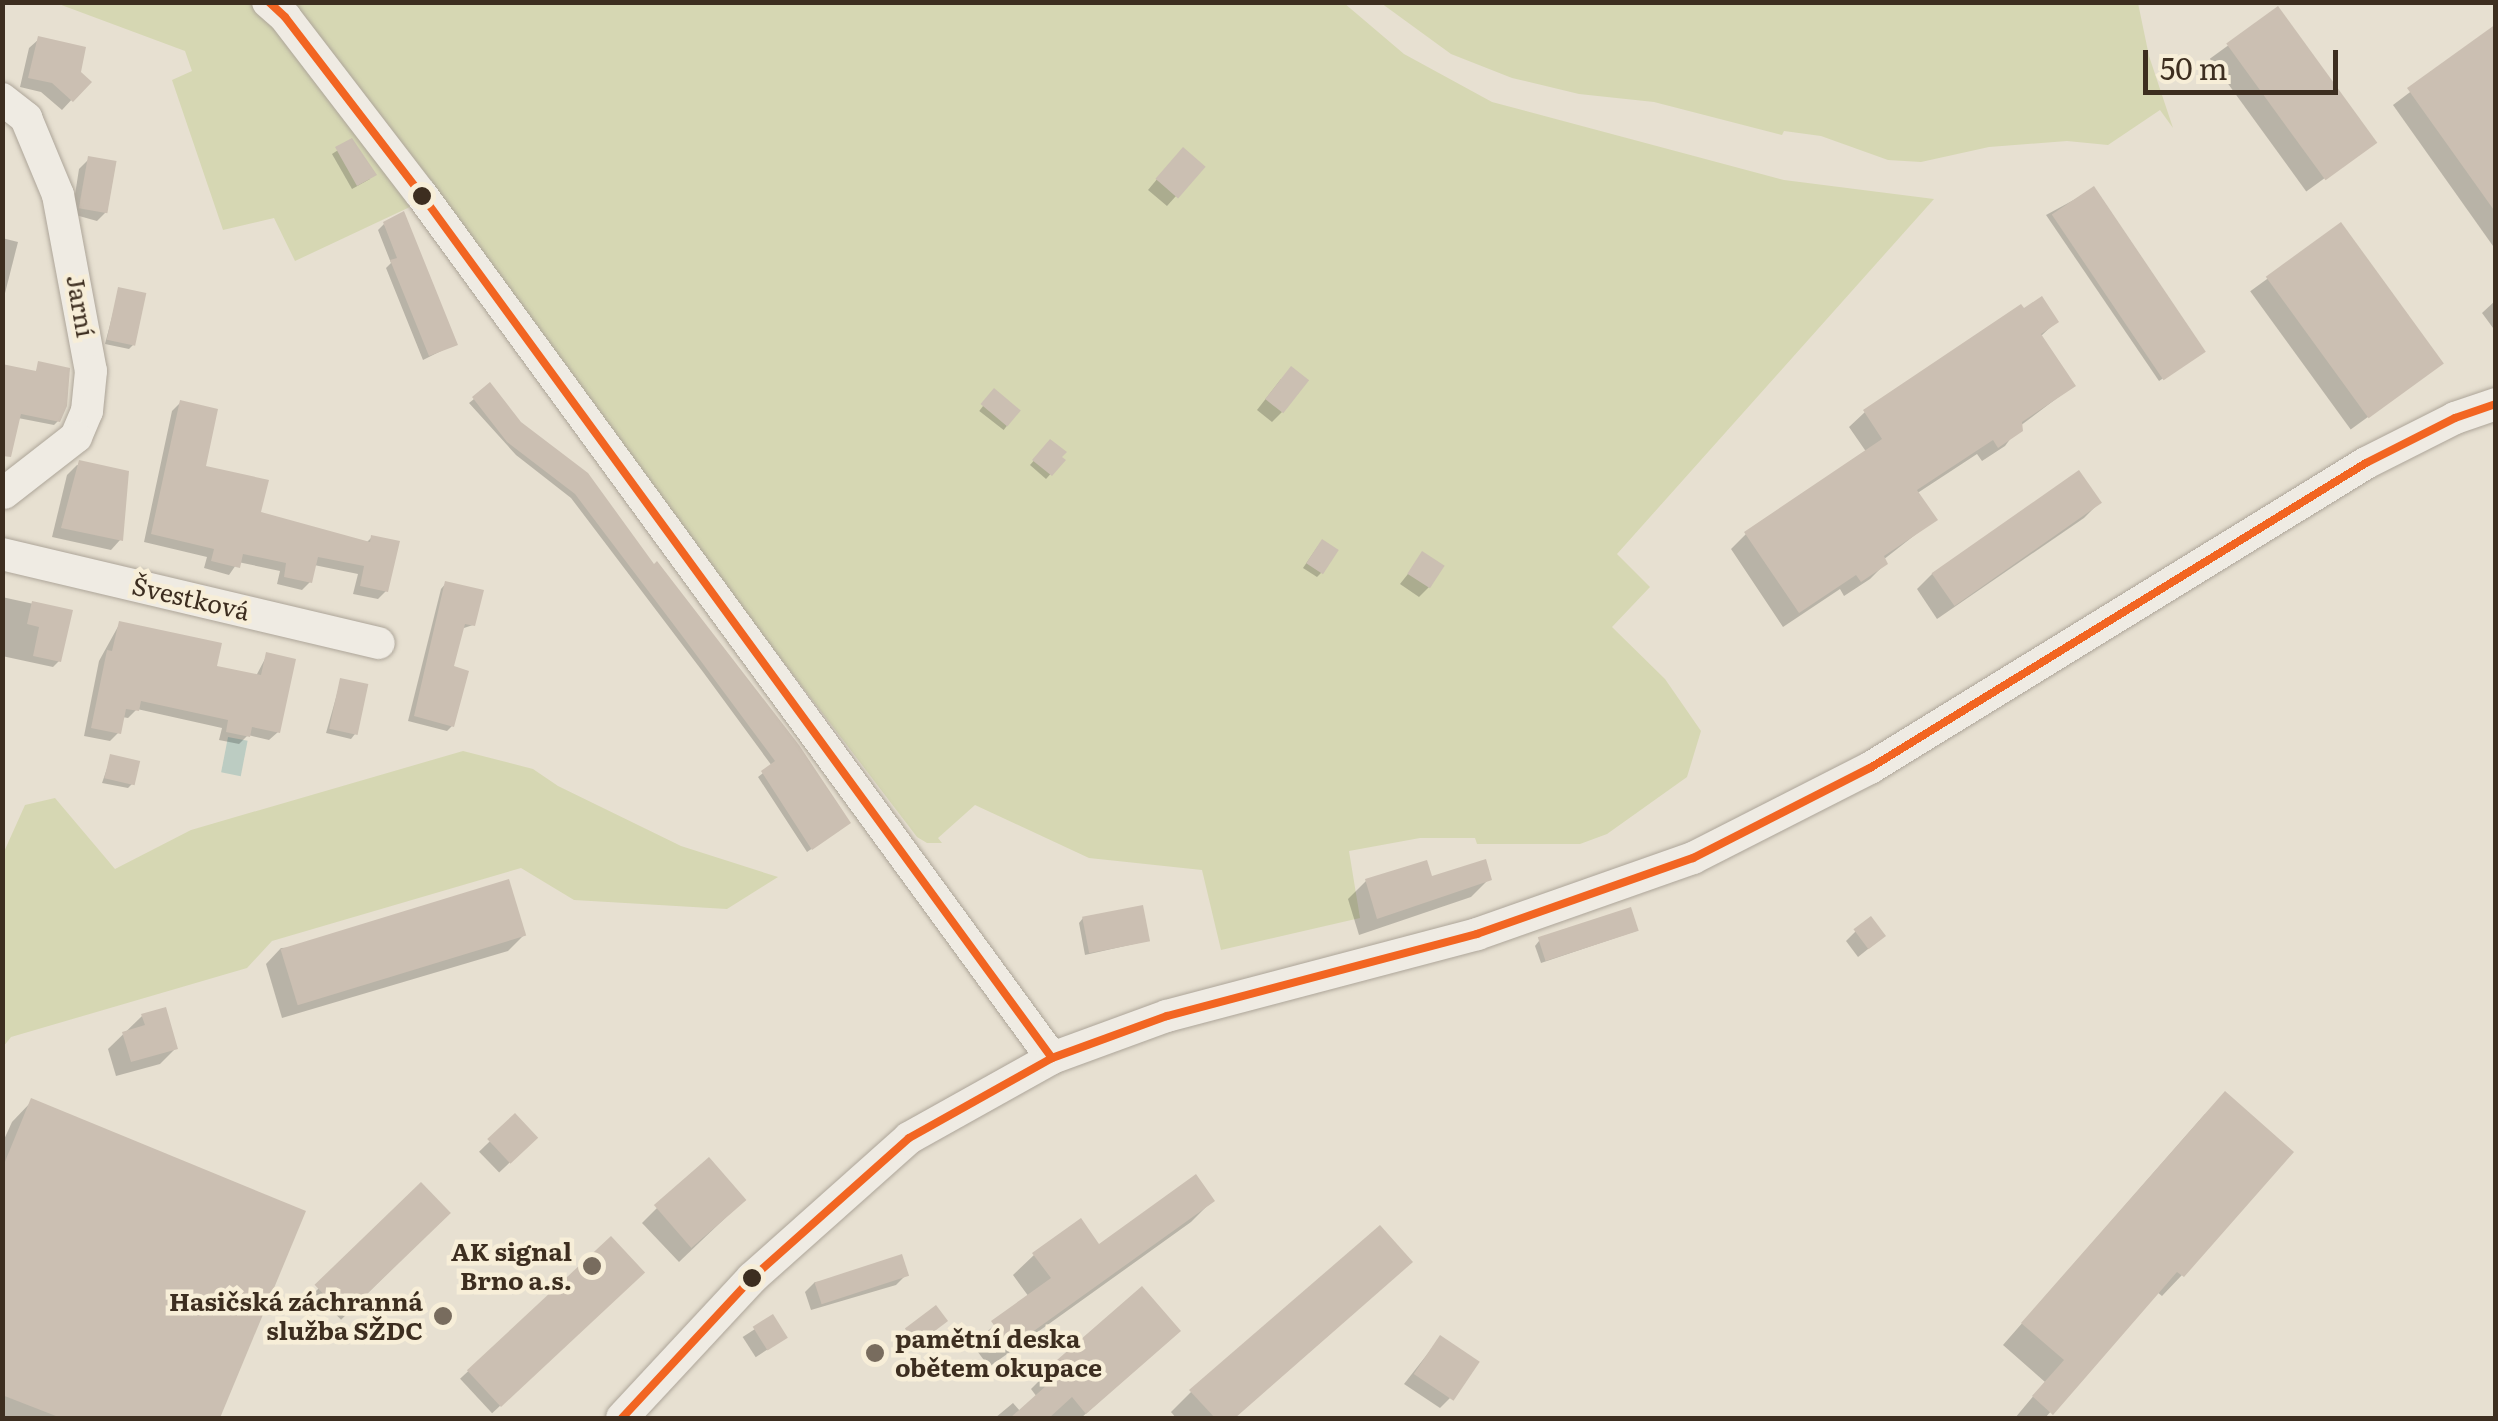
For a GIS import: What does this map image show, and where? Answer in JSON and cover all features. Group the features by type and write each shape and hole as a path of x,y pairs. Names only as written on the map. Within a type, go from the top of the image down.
{"street":[{"path":"268,2 284,17 421,194 1052,1058"},
{"name":"Jarní","path":"2,99 26,118 58,195 91,371 87,411 76,437 6,497"},
{"path":"622,1418 752,1278 910,1138 1052,1058 1167,1016 1477,934 1693,858 1870,768 2366,463 2455,418 2496,404"},
{"name":"Švestková","path":"2,554 379,643"}],"green space":[{"path":"56,3 255,3 412,206 295,261 274,218 223,230 172,80 192,71 185,51"},
{"path":"280,3 1344,3 1404,54 1492,102 1784,180 1934,199 1617,554 1650,587 1612,627 1665,679 1701,731 1687,777 1607,834 1580,844 1477,844 1475,838 1420,838 1349,851 1360,918 1221,950 1202,870 1089,858 975,805 938,838 942,843 927,843 917,837"},
{"path":"1381,3 2138,3 2149,56 2173,128 2160,110 2108,145 2067,141 1989,147 1921,162 1888,160 1821,136 1784,131 1782,135 1654,102 1579,94 1512,78 1451,54"},
{"path":"463,751 533,769 558,786 681,846 778,877 727,909 574,900 521,868 272,941 247,968 11,1037 3,1047 3,854 25,805 55,798 115,869 191,830"}],"shaded area":[{"path":"228,737 248,741 241,776 221,772"}],"building":[{"path":"2278,6 2377,143 2326,180 2226,44"},
{"path":"2496,24 2496,213 2407,88"},
{"path":"38,36 86,47 81,72 92,82 73,102 52,83 28,78"},
{"path":"352,138 377,175 357,186 335,147"},
{"path":"1183,147 1206,167 1178,198 1155,179"},
{"path":"88,156 117,161 107,213 79,208"},
{"path":"2094,186 2206,352 2164,380 2052,215"},
{"path":"404,211 458,345 429,356 390,260 397,258 383,222"},
{"path":"2341,222 2444,364 2369,418 2266,277"},
{"path":"118,287 146,293 135,346 107,340"},
{"path":"2042,296 2059,322 2041,334 2076,386 2022,422 2023,431 1998,448 1993,440 1917,490 1938,520 1884,556 1888,564 1861,582 1856,575 1799,613 1744,532 1882,439 1863,410 2021,304 2024,308"},
{"path":"38,361 70,368 67,406 60,422 21,414 11,457 2,456 2,364 36,371"},
{"path":"1291,366 1309,380 1283,413 1265,399"},
{"path":"490,382 521,422 588,473 654,564 657,561 799,745 851,823 812,850 761,771 775,761 683,637 575,494 507,442 472,397"},
{"path":"994,388 1021,410 1007,427 981,404"},
{"path":"180,400 218,409 206,466 269,480 261,512 370,542 371,535 400,541 388,592 360,586 364,566 318,557 312,583 284,577 286,563 243,554 240,568 211,561 214,549 151,534"},
{"path":"1050,439 1067,452 1062,457 1066,460 1052,476 1032,460"},
{"path":"79,460 129,471 123,541 61,528"},
{"path":"2079,470 2102,503 1954,606 1932,573"},
{"path":"1322,539 1339,550 1323,574 1306,563"},
{"path":"1422,551 1445,566 1430,588 1407,574"},
{"path":"445,581 484,590 475,626 465,624 454,666 469,671 454,727 414,716"},
{"path":"32,601 73,610 61,662 33,656 39,627 27,624"},
{"path":"119,621 222,643 217,666 261,675 266,652 296,659 280,733 252,727 250,737 226,732 228,720 141,701 139,711 126,709 121,734 91,728 107,650 112,651"},
{"path":"340,678 368,684 358,735 329,729"},
{"path":"110,754 140,761 135,785 104,778"},
{"path":"1486,859 1492,880 1377,919 1365,879 1427,860 1432,876"},
{"path":"509,879 526,935 298,1005 280,949"},
{"path":"1143,905 1150,941 1089,953 1082,917"},
{"path":"1631,907 1639,931 1546,961 1538,937"},
{"path":"1871,916 1886,936 1868,949 1853,929"},
{"path":"166,1007 178,1049 131,1062 122,1032 145,1025 141,1014"},
{"path":"2225,1091 2294,1152 2184,1277 2177,1272 2053,1415 2032,1396 2064,1360 2021,1323"},
{"path":"31,1098 306,1211 220,1418 61,1418 2,1395 2,1169"},
{"path":"515,1113 538,1138 510,1164 487,1139"},
{"path":"709,1157 746,1200 691,1248 654,1205"},
{"path":"1196,1174 1215,1201 1010,1348 991,1321 1051,1278 1032,1253 1081,1218 1099,1244"},
{"path":"421,1182 451,1213 344,1316 315,1285"},
{"path":"1380,1225 1413,1262 1235,1418 1215,1418 1189,1390"},
{"path":"611,1236 645,1273 501,1407 467,1370"},
{"path":"902,1254 909,1276 822,1304 815,1282"},
{"path":"1142,1286 1181,1331 1086,1414 1072,1397 1049,1418 1010,1418 1057,1376 1049,1367"},
{"path":"936,1305 948,1321 917,1344 905,1328"},
{"path":"773,1314 788,1338 767,1350 753,1327"},
{"path":"1440,1335 1480,1362 1454,1401 1414,1374"}],"transit line":[{"path":"269,2 285,17 421,194 1052,1058"},
{"path":"622,1418 752,1278 909,1138 1052,1058 1167,1016 1477,934 1693,858 1870,768 2366,463 2455,418 2496,404"}],"place":[{"name":"AK signal Brno a.s.","path":"592,1266"},
{"name":"Hasičská záchranná služba SŽDC","path":"443,1316"},
{"name":"pamětní deska obětem okupace","path":"875,1353"}]}
